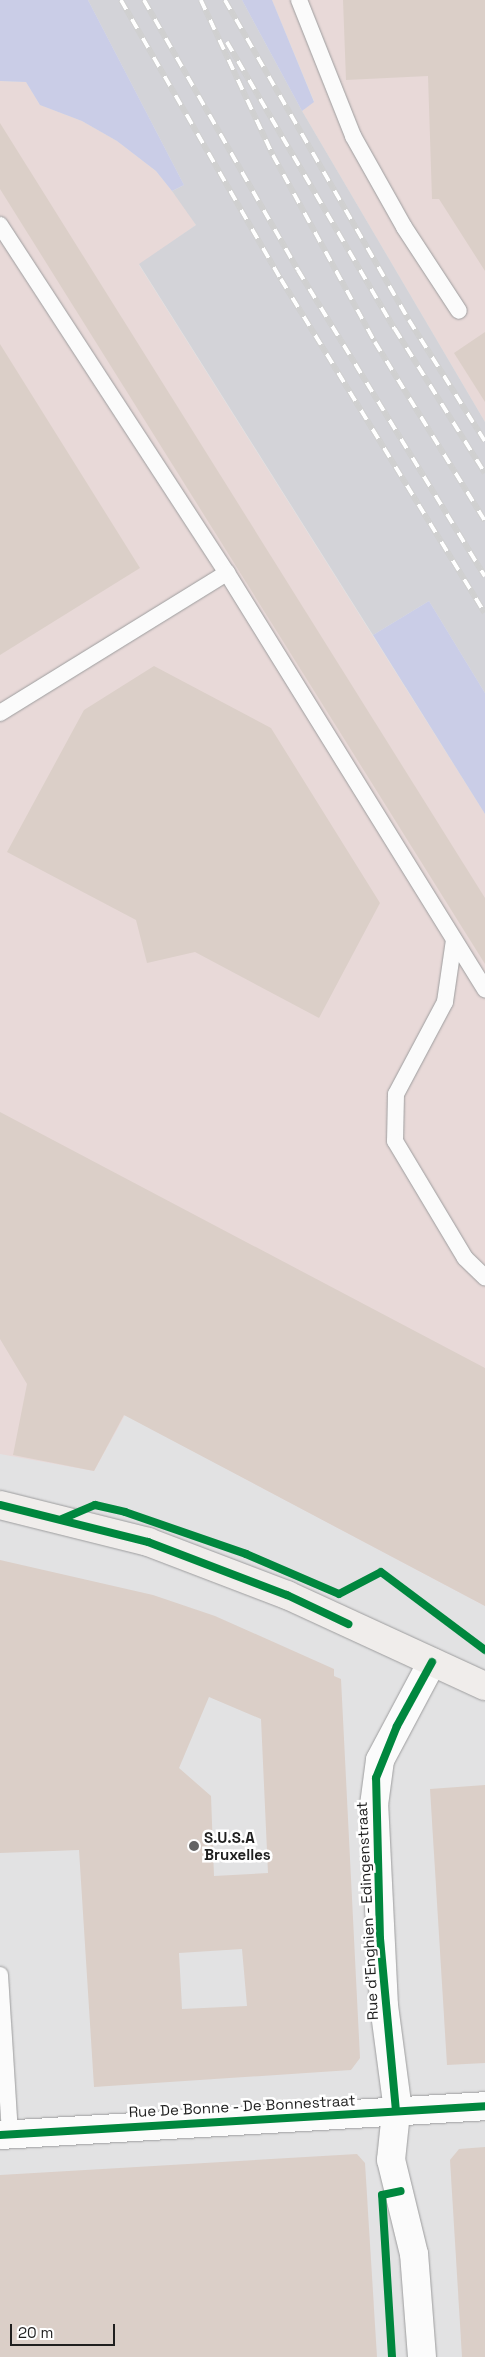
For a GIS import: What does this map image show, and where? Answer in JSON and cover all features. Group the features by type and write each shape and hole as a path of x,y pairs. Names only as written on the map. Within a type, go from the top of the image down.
{"street":[{"path":"0,1505 148,1542 287,1595 485,1686"},
{"name":"Rue d'Enghien - Edingenstraat","path":"422,2357 414,2254 391,2160 396,2111 380,1939 376,1778 397,1726 432,1662"},
{"name":"Rue De Bonne - De Bonnestraat","path":"5,2135 485,2106"}],"lane":[{"path":"300,0 354,136 404,227 459,311"},
{"path":"0,225 227,573 485,989"},
{"path":"0,714 227,573"},
{"path":"454,940 445,1002 396,1094 395,1141 465,1258 485,1278"},
{"path":"0,1975 5,2135"}],"shaded area":[{"path":"0,0 88,0 184,185 172,191 156,171 117,141 82,121 40,105 26,82 0,81"},
{"path":"88,0 242,0 302,111 485,422 485,693 429,601 373,635 139,264 196,225 172,191 184,185"},
{"path":"242,0 272,0 314,102 302,111"},
{"path":"272,0 485,0 485,422 302,111 314,101"},
{"path":"0,81 26,82 40,105 82,121 117,141 156,171 184,206 196,225 139,265 485,814 485,1606 125,1415 94,1471 0,1454"},
{"path":"429,601 485,693 485,814 373,635"}],"building":[{"path":"343,0 485,0 485,271 439,199 432,199 428,76 346,80"},
{"path":"0,123 485,898 485,964 0,189"},
{"path":"485,332 485,402 454,353"},
{"path":"0,344 140,568 0,655"},
{"path":"154,666 271,728 380,903 319,1018 195,952 147,963 136,920 7,852 84,710"},
{"path":"0,1112 485,1368 485,1606 124,1415 94,1471 13,1455 27,1384 0,1339"},
{"path":"0,1560 153,1595 215,1616 334,1669 334,1676 341,1679 360,2058 351,2070 94,2087 79,1850 0,1853","holes":["209,1697 261,1719 268,1873 214,1876 211,1796 179,1768","242,1949 247,2006 182,2009 179,1953"]},
{"path":"485,1785 485,2063 447,2065 430,1789"},
{"path":"485,2147 485,2357 462,2357 450,2160 459,2149"},
{"path":"357,2154 365,2163 377,2357 0,2357 0,2175"}],"railway":[{"path":"121,0 281,279 485,613"},
{"path":"144,0 298,270 485,576"},
{"path":"201,0 273,155 375,342 485,521"},
{"path":"225,0 409,320 485,441"},
{"path":"227,42 395,329 485,473"}],"cycle path":[{"path":"0,1505 148,1542 287,1595 348,1624"},
{"path":"62,1519 95,1505 125,1512 246,1554 339,1594 381,1572 485,1650"},
{"path":"396,2111 380,1939 376,1778 397,1726 432,1662"},
{"path":"0,2135 485,2106"},
{"path":"392,2357 382,2195 401,2191"}],"place":[{"name":"S.U.S.A Bruxelles","path":"194,1846"}]}
